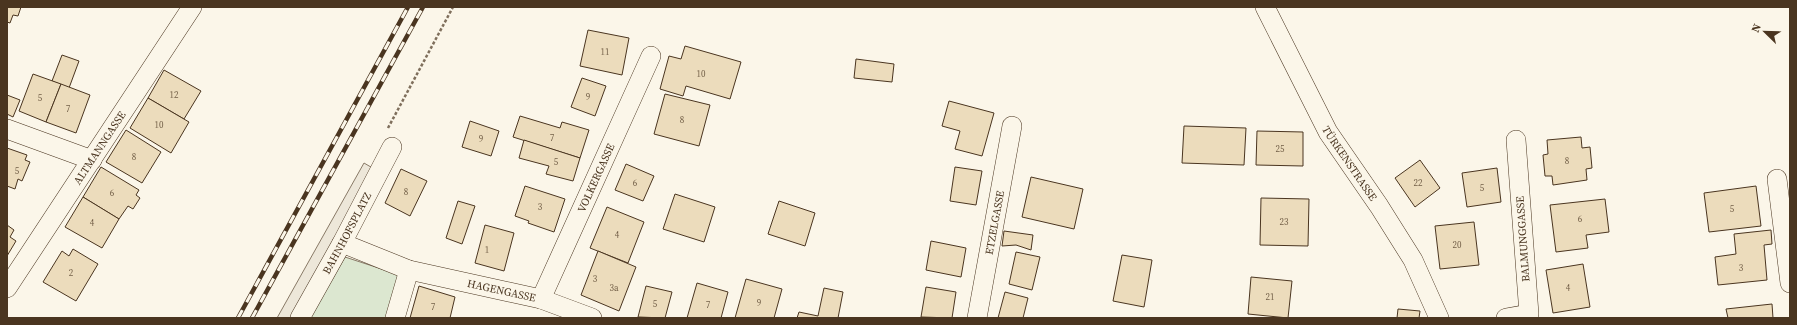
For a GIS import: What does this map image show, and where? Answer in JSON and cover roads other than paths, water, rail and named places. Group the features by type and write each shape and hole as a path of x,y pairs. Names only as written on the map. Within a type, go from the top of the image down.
{"street":[{"name":"ALTMANNGASSE","path":"7,288 192,7"},
{"name":"TÜRKENSTRASSE","path":"1265,7 1328,132 1379,206 1413,260 1439,318"},
{"name":"VOLKERGASSE","path":"541,299 651,56"},
{"name":"ETZELGASSE","path":"977,318 1012,126"},
{"path":"7,129 92,160"},
{"name":"BALMUNGGASSE","path":"1506,318 1529,314 1516,140"},
{"name":"BAHNHOFSPLATZ","path":"300,318 342,243 392,148"},
{"path":"1777,179 1790,283"},
{"name":"HAGENGASSE","path":"342,243 409,270 541,299 592,318"},
{"path":"395,318 409,270"}],"railway":[{"path":"238,318 408,7"},
{"path":"252,318 423,7"}]}
